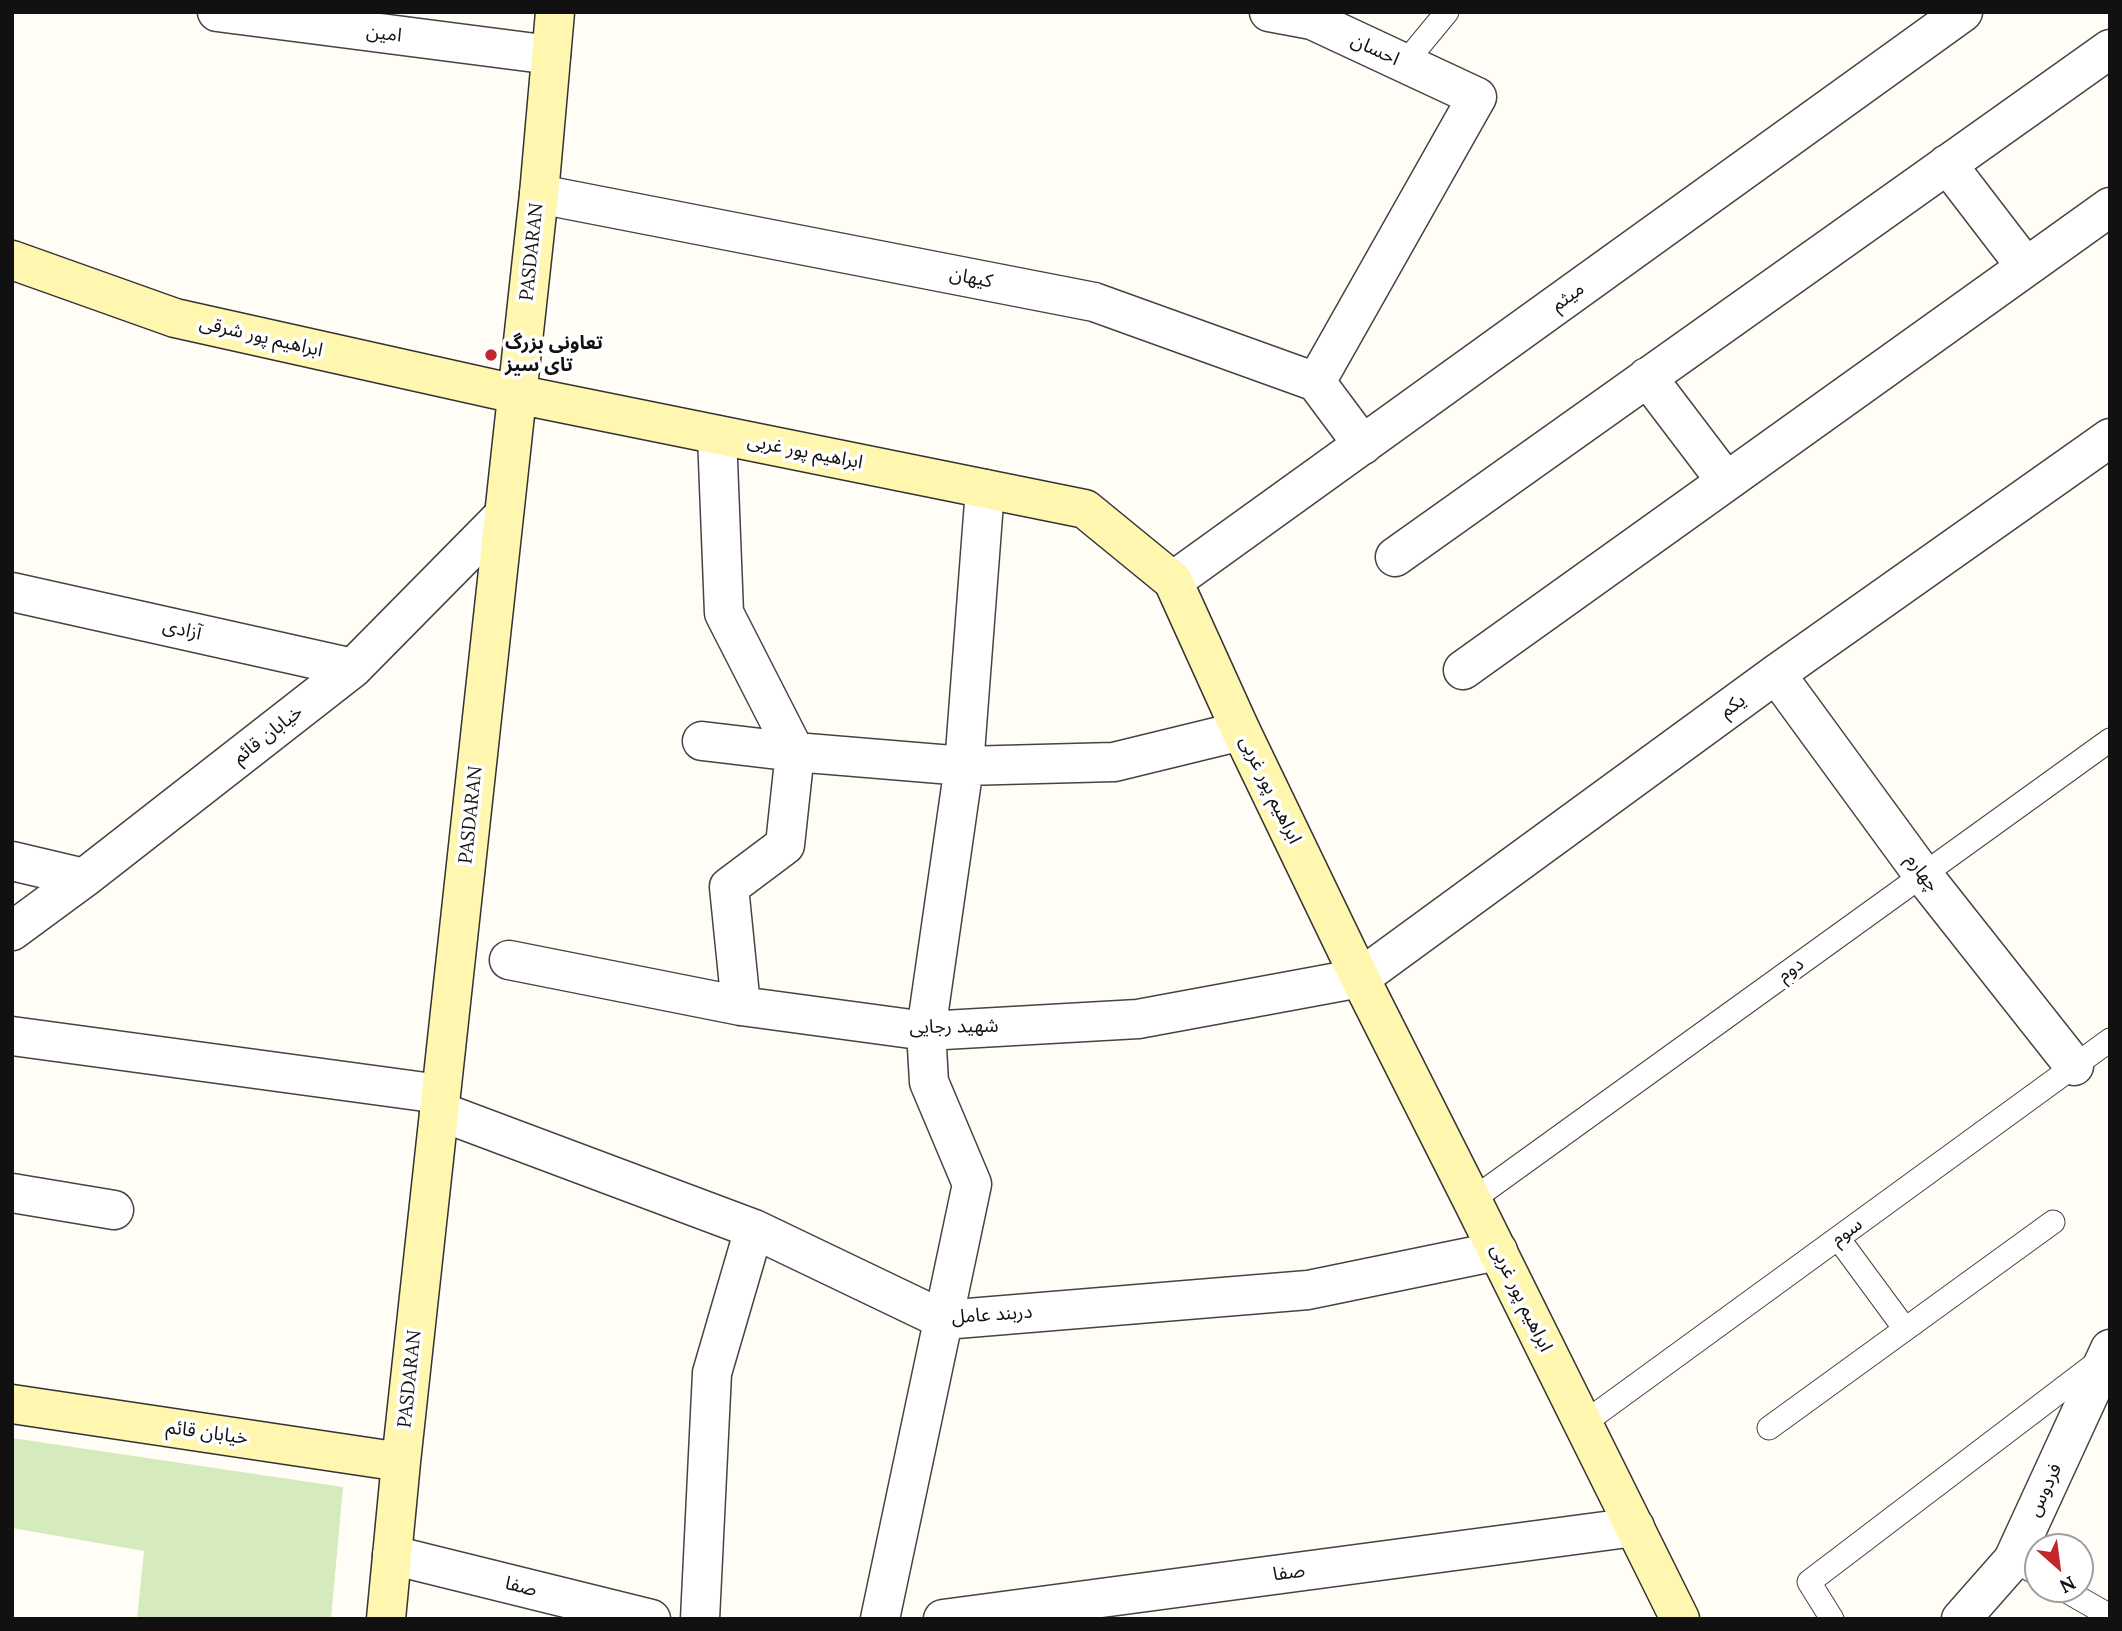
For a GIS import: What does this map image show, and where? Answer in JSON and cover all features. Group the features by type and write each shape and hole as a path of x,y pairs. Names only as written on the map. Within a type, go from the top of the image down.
{"street":[{"name":"امین","path":"217,12 551,55"},
{"name":"PASDARAN","path":"386,1619 538,194 555,12"},
{"name":"احسان","path":"1269,12 1312,20 1477,97 1316,382"},
{"name":"میثم","path":"1173,581 1963,12"},
{"path":"1395,557 2110,49"},
{"path":"1947,164 2026,267"},
{"name":"کیهان","path":"538,194 1094,302 1316,382"},
{"path":"1463,670 2110,206"},
{"name":"ابراهیم پور شرقی","path":"12,260 175,318 516,394"},
{"path":"1647,377 1727,481"},
{"path":"1316,382 1363,444"},
{"name":"ابراهیم پور غربی","path":"516,394 1085,509 1173,581 1241,731 1360,978 1680,1619"},
{"path":"717,435 724,613 795,752 785,845 729,887 741,1006"},
{"name":"یکم","path":"1360,978 1776,674 2110,438"},
{"path":"880,1619 972,1184 929,1082 926,1031 964,766 985,489"},
{"name":"خیابان قائم","path":"12,931 84,878 352,668 503,516"},
{"name":"آزادی","path":"12,592 352,668"},
{"name":"چهارم","path":"1776,674 1923,875 2074,1066"},
{"path":"702,741 795,752 964,766 1114,762 1241,731"},
{"path":"12,861 84,878"},
{"name":"شهید رجایی","path":"509,960 741,1006 926,1031 1138,1019 1360,978"},
{"name":"دربند عامل","path":"12,1036 440,1102 754,1229 944,1320 1308,1290 1498,1251"},
{"path":"12,1193 114,1210"},
{"path":"700,1619 712,1373 754,1229"},
{"name":"فردوس","path":"2038,1533 2109,1352"},
{"name":"خیابان قائم","path":"12,1404 401,1462"},
{"name":"صفا","path":"943,1619 1635,1528"},
{"name":"صفا","path":"392,1555 650,1619"},
{"name":"فردوس","path":"1961,1619 2024,1568"}],"lane":[{"path":"1404,64 1447,12"},
{"name":"دوم","path":"1472,1200 2110,740"},
{"name":"سوم","path":"1584,1423 2110,1040"},
{"path":"1769,1428 2053,1222"},
{"path":"1838,1238 1905,1329"},
{"path":"1832,1619 1809,1582 2109,1352"},
{"path":"2087,1603 2110,1616"}],"green space":[{"path":"12,1438 343,1487 331,1619 137,1619 144,1551 12,1528"}],"place":[{"name":"تعاونی بزرگ تای سیز","path":"491,355"}]}
